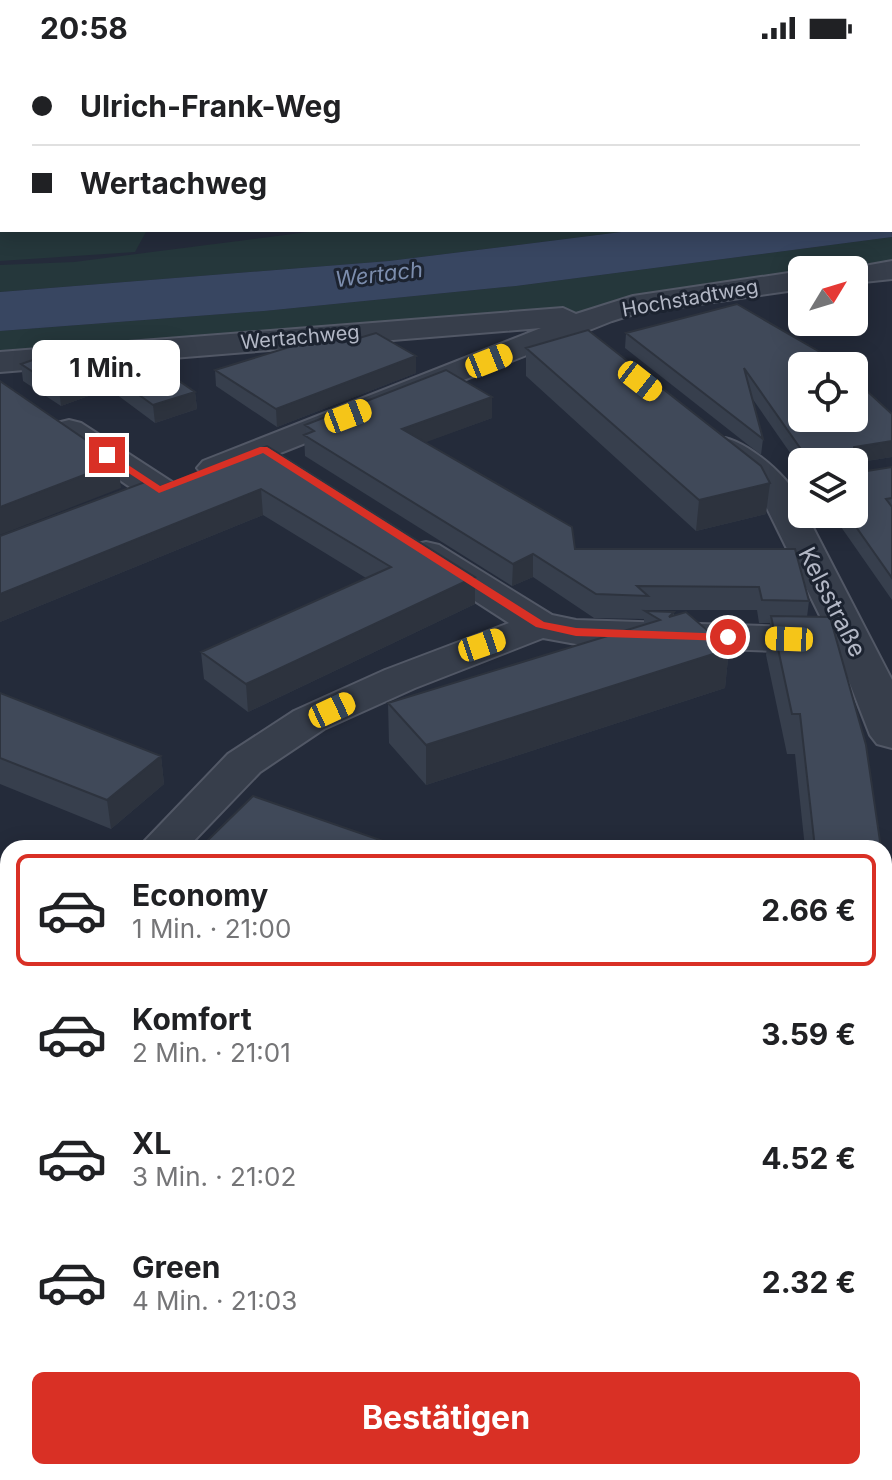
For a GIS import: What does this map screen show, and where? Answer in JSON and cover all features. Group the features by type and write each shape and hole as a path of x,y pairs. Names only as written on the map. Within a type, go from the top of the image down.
{"street":[{"path":"868,273 892,270"},
{"name":"Hochstadtweg","path":"116,507 264,449 590,330 633,305 788,282"},
{"name":"Wertachweg","path":"0,362 590,330"},
{"path":"19,396 159,490"},
{"name":"Kelsstraße","path":"703,431 788,486"},
{"path":"264,449 303,474"},
{"name":"Kelsstraße","path":"808,528 871,664 892,735"},
{"path":"396,533 540,625 576,632 871,664"},
{"path":"169,840 244,763 309,720 400,679 540,625"}],"shaded area":[{"path":"0,232 146,232 135,252 0,261"},
{"path":"308,232 621,232 389,261 0,292 0,265 74,262"},
{"path":"892,237 892,264 868,266 868,256 788,256 788,278 597,313 0,360 0,331 264,311 516,286"}],"water":[{"name":"Wertach","path":"621,232 892,232 892,237 516,286 264,311 0,331 0,292 389,261"}],"building":[{"path":"737,304 820,352 788,352 788,431 744,368 763,439 626,333"},
{"path":"588,330 761,466 770,483 699,500 526,348"},
{"path":"335,333 349,341 376,333 416,356 276,409 215,370"},
{"path":"79,352 111,370 59,389 21,364 50,354"},
{"path":"156,365 195,392 153,405 114,377"},
{"path":"446,370 492,397 402,429 572,527 575,549 795,549 809,601 762,600 759,587 637,586 648,596 596,594 533,554 513,564 304,435 314,431 305,425"},
{"path":"0,381 118,462 0,507"},
{"path":"868,392 892,414 892,441 854,448 800,448 789,432 868,432"},
{"path":"267,446 475,577 246,684 201,652 391,567 261,489 0,594 0,536 145,482 155,489"},
{"path":"892,467 892,498 886,499 892,507 892,578 857,528 868,528 868,471"},
{"path":"645,611 674,612 669,617 686,612 729,649 426,745 388,703 660,620"},
{"path":"771,616 830,617 866,745 880,840 814,840 800,714 792,714"},
{"path":"0,693 161,756 107,800 0,758"},
{"path":"253,796 380,840 208,840"}],"route":[{"path":"107,455 159,490 264,449 540,625 576,632 728,637"}]}
